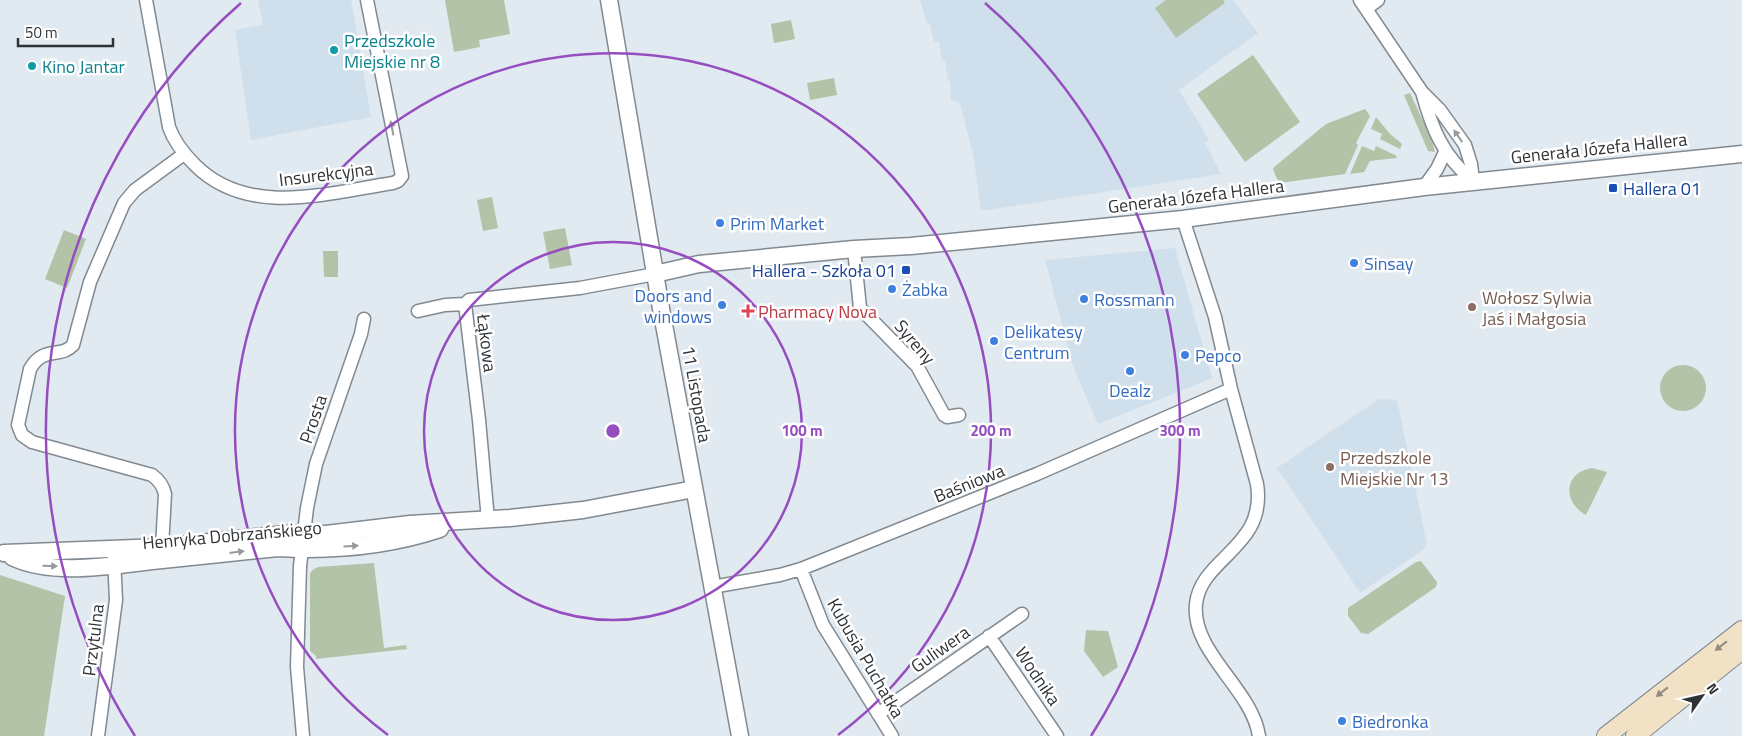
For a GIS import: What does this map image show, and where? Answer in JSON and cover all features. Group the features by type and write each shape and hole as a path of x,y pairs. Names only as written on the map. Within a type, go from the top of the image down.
{"main road":[{"path":"1606,736 1742,630"},
{"path":"1635,736 1742,650"}],"street":[{"name":"Insurekcyjna","path":"146,0 172,136 184,154 216,182 237,192 266,198 295,198 393,183 402,176 367,0"},
{"name":"11 Listopada","path":"609,0 655,274 740,736"},
{"path":"1378,0 1363,4 1422,92 1440,110 1465,145 1471,164 1473,181"},
{"path":"1422,92 1428,115 1445,152 1457,168 1473,181"},
{"path":"1424,187 1437,169 1445,152"},
{"path":"162,547 165,494 157,479 32,442 22,435 18,424 30,369 34,361 45,354 65,350 73,345 90,282 124,203 135,190 184,154"},
{"name":"Generała Józefa Hallera","path":"655,274 700,264 911,246 1183,219 1473,181 1742,154"},
{"path":"1183,219 1215,317 1231,389 1259,496 1253,522 1245,536 1201,586 1196,604 1196,614 1203,640 1247,706 1256,723 1259,736"},
{"name":"Syreny","path":"854,250 860,308 917,366 944,415 947,417 959,415"},
{"name":"Łąkowa","path":"488,520 479,420 465,304 469,300 580,288 655,274"},
{"path":"418,311 445,305 465,304"},
{"name":"Prosta","path":"302,736 298,667 300,566 307,508 316,464 361,334 364,318"},
{"name":"Baśniowa","path":"712,587 801,569 1029,477 1231,389"},
{"name":"Henryka Dobrzańskiego","path":"2,552 22,562 40,566 114,565 278,548 326,534 410,524 488,520 583,510 694,489"},
{"name":"Henryka Dobrzańskiego","path":"2,552 162,547 223,539 304,541"},
{"name":"Przytulna","path":"98,736 116,600 113,548"},
{"name":"Kubusia Puchatka","path":"801,569 823,625 892,736"},
{"name":"Guliwera","path":"878,714 1022,614"},
{"name":"Wodnika","path":"989,636 1057,736"}],"shaded area":[{"path":"258,0 351,0 371,117 251,140 235,30 263,25"},
{"path":"920,0 1233,0 1258,33 1179,90 1209,140 1205,143 1221,174 981,211 974,159 960,104 951,101 950,81 948,81 945,61 942,61 939,41 934,42 930,24 927,24"},
{"path":"1175,248 1212,378 1098,424 1074,369 1045,260"},
{"path":"1379,399 1397,400 1427,544 1423,550 1360,593 1277,468"}],"green space":[{"path":"445,0 504,0 510,34 479,40 480,47 454,52"},
{"path":"1166,0 1223,0 1225,3 1176,38 1155,8"},
{"path":"791,20 795,39 774,43 771,24"},
{"path":"1253,55 1300,122 1245,162 1197,94"},
{"path":"834,78 837,95 810,100 807,83"},
{"path":"1410,93 1431,138 1435,152 1428,151 1404,95"},
{"path":"1365,109 1370,116 1356,143 1358,145 1345,174 1280,183 1273,168 1326,124"},
{"path":"1376,117 1390,134 1402,144 1400,149 1380,139 1382,134 1371,129"},
{"path":"1362,146 1374,151 1376,146 1397,156 1396,158 1370,161 1364,172 1350,174"},
{"path":"492,197 498,228 483,231 477,200"},
{"path":"565,228 572,265 550,269 543,232"},
{"path":"64,230 86,239 67,288 45,279"},
{"path":"323,251 338,251 338,277 324,277"},
{"path":"1678,365 1688,365 1700,371 1705,379 1705,397 1700,405 1692,410 1678,411 1670,408 1663,401 1660,393 1660,383 1663,375 1670,368"},
{"path":"1592,468 1607,472 1586,515 1573,503 1570,488 1571,481 1576,475"},
{"path":"1421,561 1437,582 1436,587 1368,634 1361,633 1348,616 1348,608 1416,562"},
{"path":"374,563 384,648 406,645 407,649 316,659 316,656 310,651 310,574 318,567"},
{"path":"0,575 65,596 44,736 0,736"},
{"path":"1086,630 1108,631 1118,667 1103,677 1084,651"}],"place":[{"name":"Przedszkole Miejskie nr 8","path":"334,50"},
{"name":"Kino Jantar","path":"32,66"},
{"name":"Hallera 01","path":"1613,188"},
{"name":"Prim Market","path":"720,223"},
{"name":"Sinsay","path":"1354,263"},
{"name":"Hallera - Szkoła 01","path":"906,270"},
{"name":"Żabka","path":"892,289"},
{"name":"Rossmann","path":"1084,299"},
{"name":"Doors and windows","path":"722,305"},
{"name":"Wołosz Sylwia Jaś i Małgosia","path":"1472,307"},
{"name":"Pharmacy Nova","path":"748,311"},
{"name":"Delikatesy Centrum","path":"994,341"},
{"name":"Pepco","path":"1185,355"},
{"name":"Dealz","path":"1130,371"},
{"name":"Przedszkole Miejskie Nr 13","path":"1330,467"},
{"name":"Biedronka","path":"1342,721"}]}
